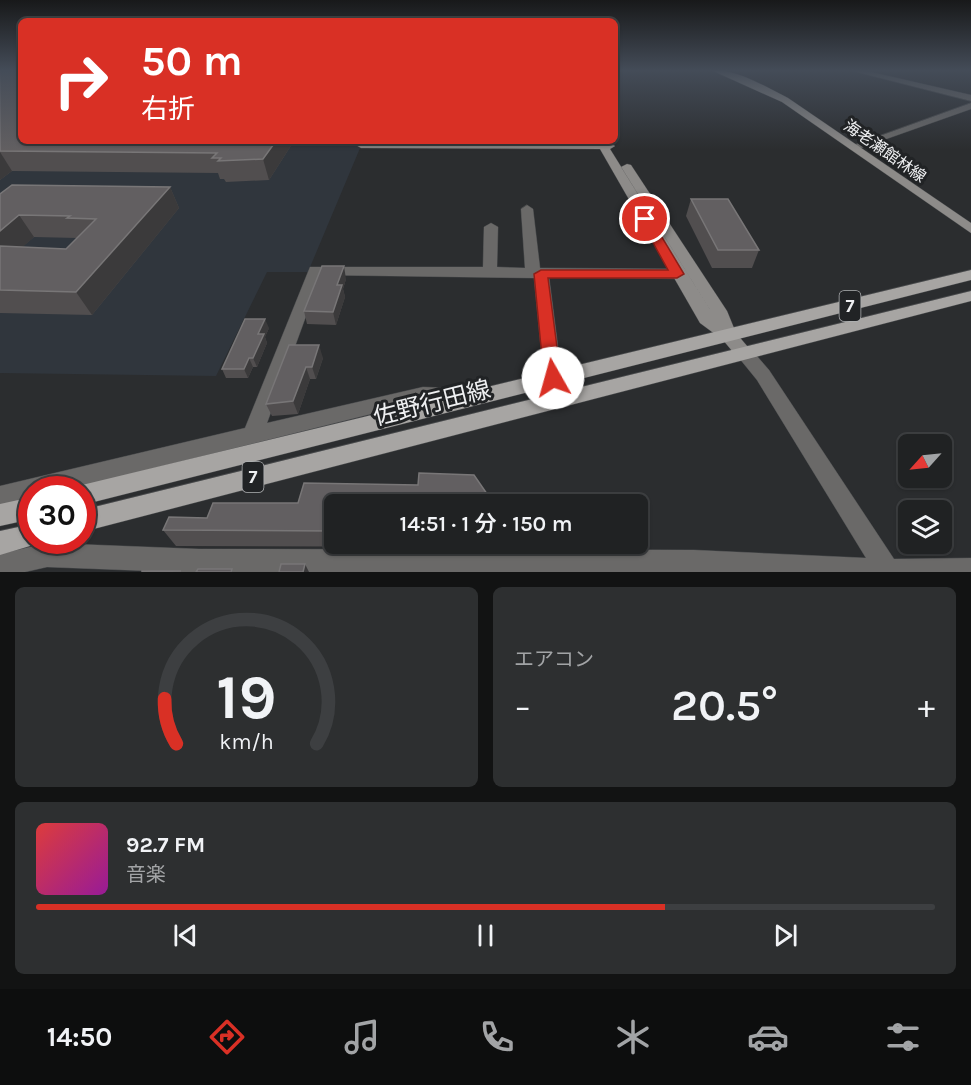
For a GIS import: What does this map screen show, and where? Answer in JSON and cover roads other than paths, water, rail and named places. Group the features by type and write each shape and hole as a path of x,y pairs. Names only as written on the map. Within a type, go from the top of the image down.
{"main road":[{"name":"佐野行田線","path":"96,492 971,276"},
{"name":"佐野行田線","path":"96,517 971,296"},
{"path":"0,515 18,511"},
{"path":"0,543 18,538"}],"street":[{"name":"海老瀬館林線","path":"779,97 971,229"},
{"path":"854,147 971,106"},
{"path":"362,145 484,144"},
{"path":"608,144 685,274 706,319 729,336 763,375 888,572"},
{"path":"527,209 553,378"},
{"path":"490,227 490,273"},
{"path":"253,434 315,270 685,274"},
{"path":"0,496 423,394 477,396"},
{"path":"0,566 47,555 197,566 695,567 888,572 971,570"}]}
